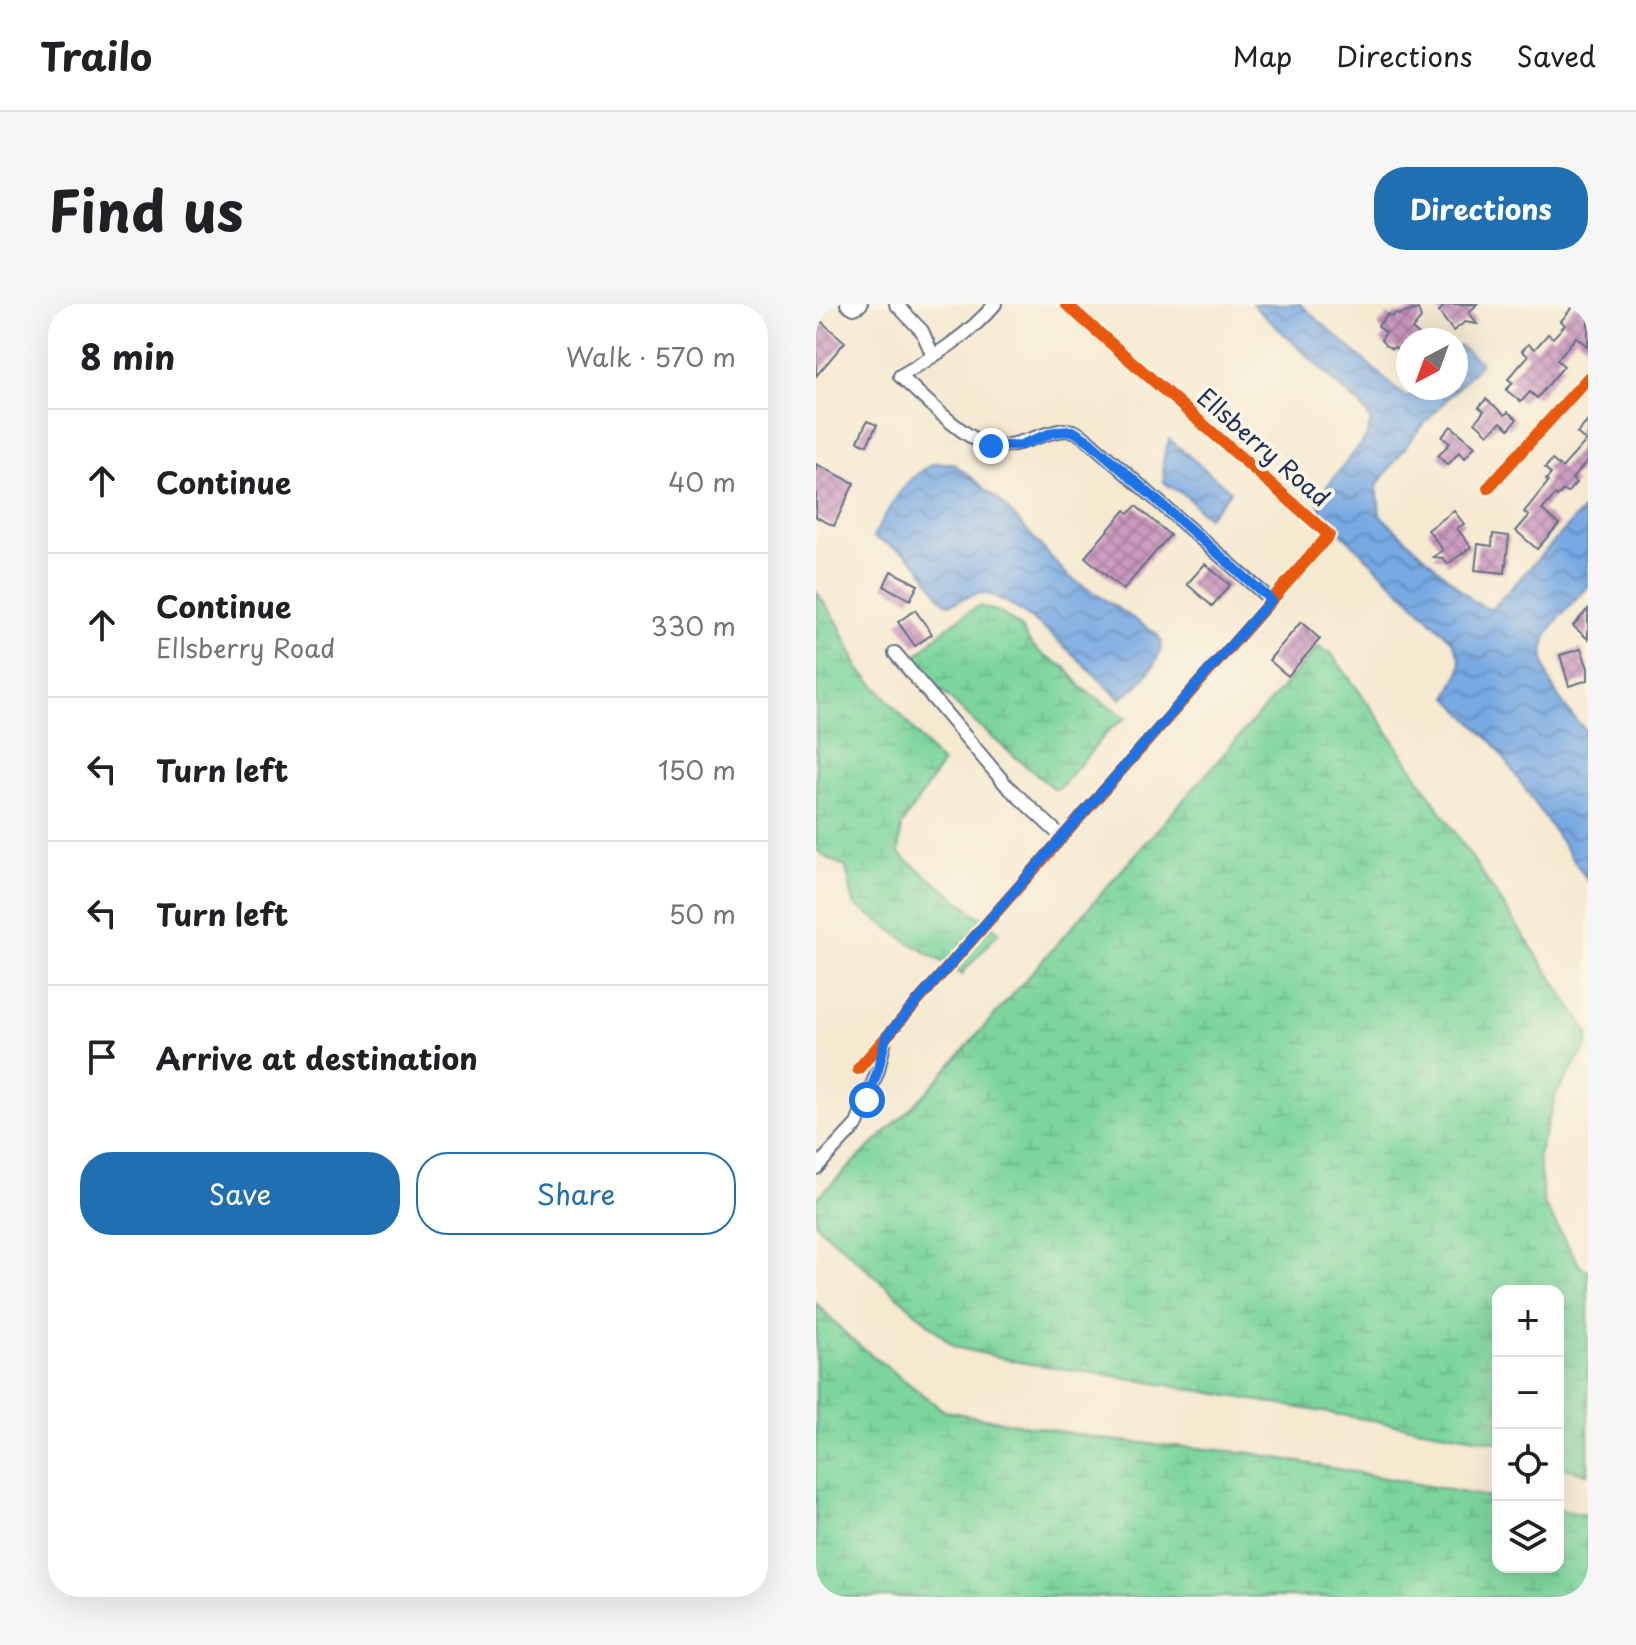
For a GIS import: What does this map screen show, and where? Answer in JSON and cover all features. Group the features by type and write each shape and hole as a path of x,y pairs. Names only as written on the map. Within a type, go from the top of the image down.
{"street":[{"path":"847,304 854,308 861,304"},
{"path":"896,304 922,331 933,356"},
{"path":"995,304 982,319 933,356 900,376 966,432 991,446 1021,445 1054,432 1073,431 1089,441 1271,600"},
{"name":"Ellsberry Road","path":"858,1069 1329,535 1066,304"},
{"path":"1488,488 1588,378"},
{"path":"895,653 1007,786 1062,837"},
{"path":"816,1168 857,1124 878,1070 886,1037"}],"green space":[{"path":"816,591 837,621 859,669 942,764 901,826 899,854 999,932 962,974 854,904 846,867 828,859 816,849"},
{"path":"979,606 999,612 1020,627 1030,643 1045,657 1065,667 1082,688 1127,718 1111,728 1059,789 1054,789 981,727 914,659 944,630"},
{"path":"1318,647 1331,653 1378,717 1588,1032 1588,1044 1556,1094 1538,1156 1544,1204 1580,1266 1588,1270 1588,1474 1564,1468 1564,1285 1492,1285 1492,1441 1024,1363 955,1347 816,1224 816,1199 925,1094"},
{"path":"816,1303 851,1339 944,1411 1109,1440 1251,1453 1492,1498 1492,1573 1564,1573 1564,1511 1588,1515 1588,1597 816,1597"}],"water":[{"path":"1252,304 1300,304 1396,388 1396,400 1446,400 1420,428 1377,485 1380,515 1474,602 1493,608 1588,504 1588,587 1551,629 1545,643 1544,657 1552,686 1588,733 1588,881 1495,745 1448,698 1460,666 1452,641 1325,517 1317,499 1367,436 1371,421 1363,408"},
{"path":"1468,352 1481,363 1468,377"},
{"path":"1169,439 1231,491 1208,517 1186,496 1164,482 1163,460"},
{"path":"935,463 952,463 971,477 1003,504 1068,576 1156,633 1162,642 1157,659 1135,688 1120,699 1052,636 1011,605 993,596 978,594 949,604 944,602 919,566 905,553 873,537 906,485"}],"building":[{"path":"1445,304 1477,304 1469,313 1477,324 1465,322 1457,328 1451,328 1439,312"},
{"path":"1575,304 1588,313 1588,347 1576,337 1557,360 1564,366 1554,378 1537,398 1530,392 1521,402 1506,390 1513,383 1508,379 1528,356 1522,351 1528,344 1535,349 1548,334 1553,338 1565,325 1561,321"},
{"path":"1418,309 1421,318 1413,328 1396,328 1396,349 1392,349 1381,340 1386,333 1378,326 1388,314 1392,317 1396,313"},
{"path":"816,317 845,342 816,376"},
{"path":"1486,399 1505,415 1508,412 1517,419 1509,429 1501,422 1488,434 1475,422 1484,411 1479,407"},
{"path":"867,421 877,425 867,445 858,441"},
{"path":"1588,421 1588,460 1572,479 1576,483 1567,493 1563,490 1557,497 1555,495 1542,510 1559,524 1537,549 1516,531 1529,516 1524,512 1548,482 1546,480 1551,474 1545,468 1552,460 1562,468 1586,441 1577,433"},
{"path":"1451,426 1475,446 1465,458 1459,452 1448,465 1438,456 1450,443 1442,437"},
{"path":"816,464 854,483 834,526 816,517"},
{"path":"1136,506 1170,535 1123,590 1085,557 1125,510 1129,513"},
{"path":"1454,511 1464,524 1457,528 1471,547 1448,564 1443,558 1433,557 1443,550 1428,530"},
{"path":"1493,534 1509,536 1505,573 1475,570 1478,544 1492,546"},
{"path":"1205,564 1230,585 1212,606 1187,584"},
{"path":"891,571 918,585 910,600 884,586"},
{"path":"1588,609 1588,639 1573,626"},
{"path":"915,610 932,634 915,646 898,622"},
{"path":"1301,622 1320,639 1288,676 1269,660"},
{"path":"1581,649 1588,668 1588,680 1569,686 1560,655"}],"cycle path":[{"path":"858,1069 1329,535 1066,304"},
{"path":"1488,488 1588,378"}],"route":[{"path":"867,1100 886,1037 1271,600 1089,441 1073,431 1054,432 1021,445 991,446"}]}
